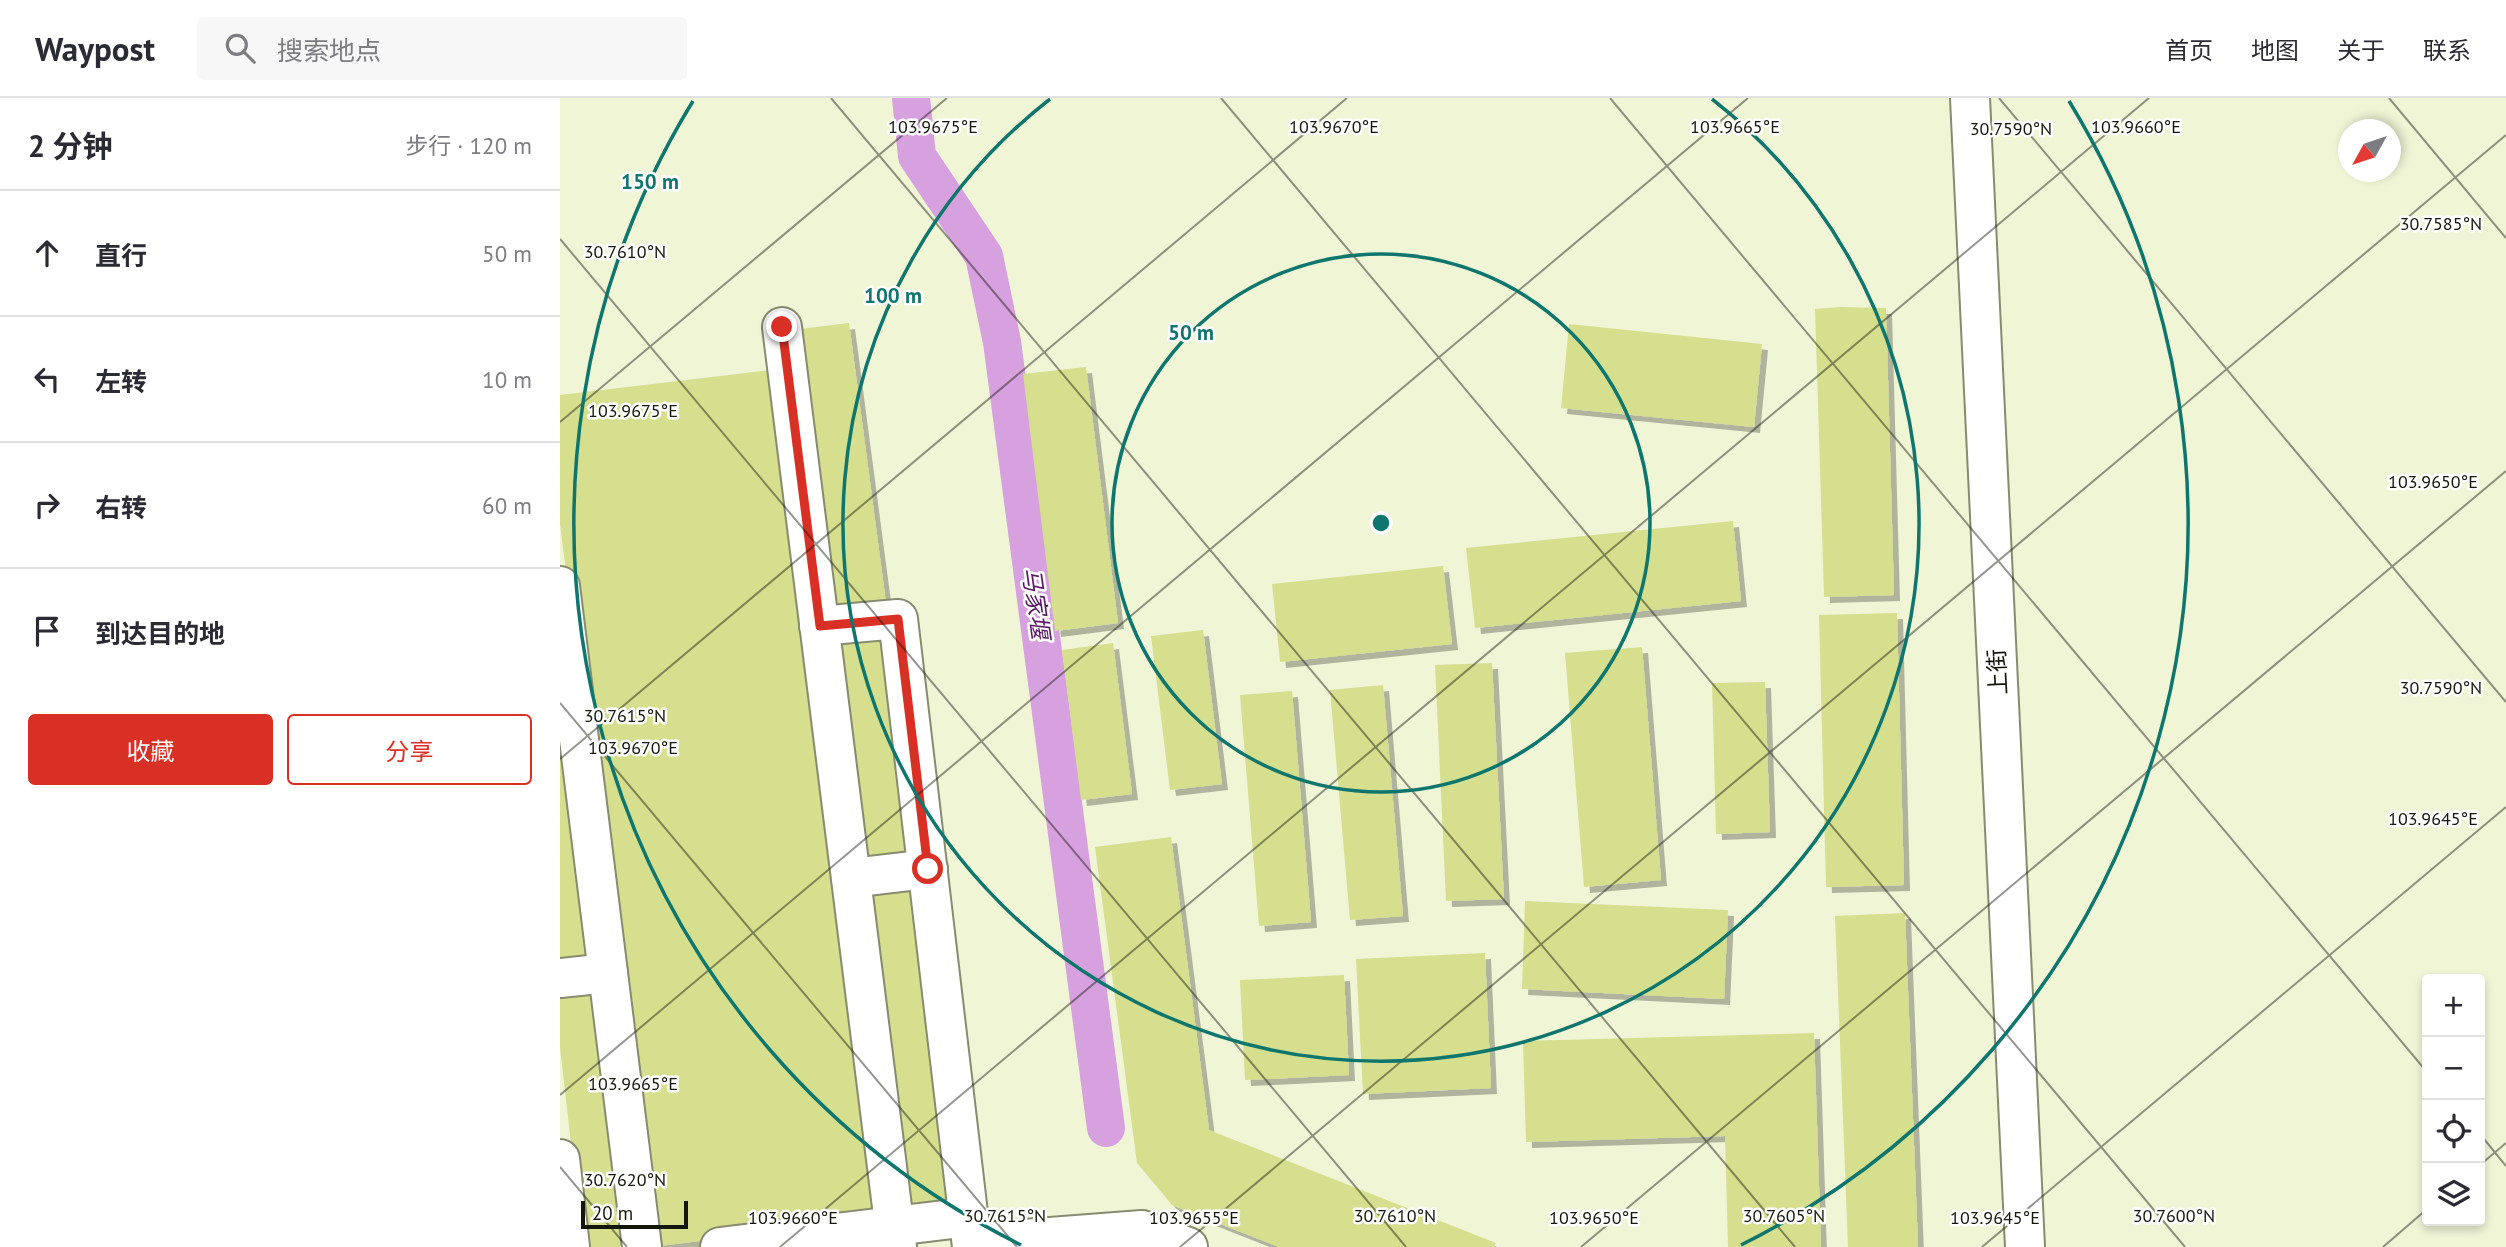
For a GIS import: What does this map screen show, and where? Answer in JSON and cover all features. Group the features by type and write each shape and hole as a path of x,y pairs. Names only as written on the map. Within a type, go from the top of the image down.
{"street":[{"name":"上街","path":"1970,98 2025,1247"},
{"path":"782,327 896,1236"},
{"path":"560,586 567,697 608,973 642,1247"},
{"path":"820,626 898,619 971,1235"},
{"path":"851,878 928,869"},
{"path":"560,978 608,973"},
{"path":"560,1159 570,1247"},
{"path":"720,1247 896,1236 1142,1230 1188,1247"}],"building":[{"path":"1886,308 1894,595 1824,597 1815,309"},
{"path":"849,323 887,611 830,618 792,330"},
{"path":"1569,324 1762,344 1754,427 1561,408"},
{"path":"1086,367 1118,623 1055,631 1023,374"},
{"path":"779,369 886,1218 651,1247 560,524 560,395"},
{"path":"1733,521 1741,601 1475,628 1466,548"},
{"path":"1443,566 1452,644 1280,662 1272,584"},
{"path":"1897,613 1904,885 1826,887 1819,615"},
{"path":"890,626 917,862 859,869 832,633"},
{"path":"1203,630 1222,784 1170,790 1151,636"},
{"path":"1113,643 1132,794 1081,800 1062,650"},
{"path":"1642,647 1661,880 1584,887 1565,653"},
{"path":"1492,663 1504,899 1446,901 1435,665"},
{"path":"1765,682 1770,832 1716,834 1712,683"},
{"path":"1383,685 1403,916 1350,920 1330,690"},
{"path":"1292,691 1311,922 1259,926 1240,695"},
{"path":"560,706 596,964 560,969"},
{"path":"1171,837 1209,1130 1496,1243 1494,1247 1279,1247 1172,1205 1137,1163 1095,847"},
{"path":"919,877 960,1206 903,1213 863,883"},
{"path":"1525,901 1728,910 1724,999 1522,989"},
{"path":"1905,913 1918,1247 1848,1247 1835,916"},
{"path":"1485,953 1491,1088 1363,1094 1356,959"},
{"path":"1344,975 1349,1075 1245,1080 1240,980"},
{"path":"602,983 633,1247 583,1247 560,1048 560,988"},
{"path":"1814,1033 1821,1247 1728,1247 1725,1136 1526,1142 1523,1041"}],"waterway":[{"name":"马家堰","path":"911,98 917,156 984,256 1002,342 1106,1128"}],"route":[{"path":"782,327 820,626 898,619 928,869"}]}
